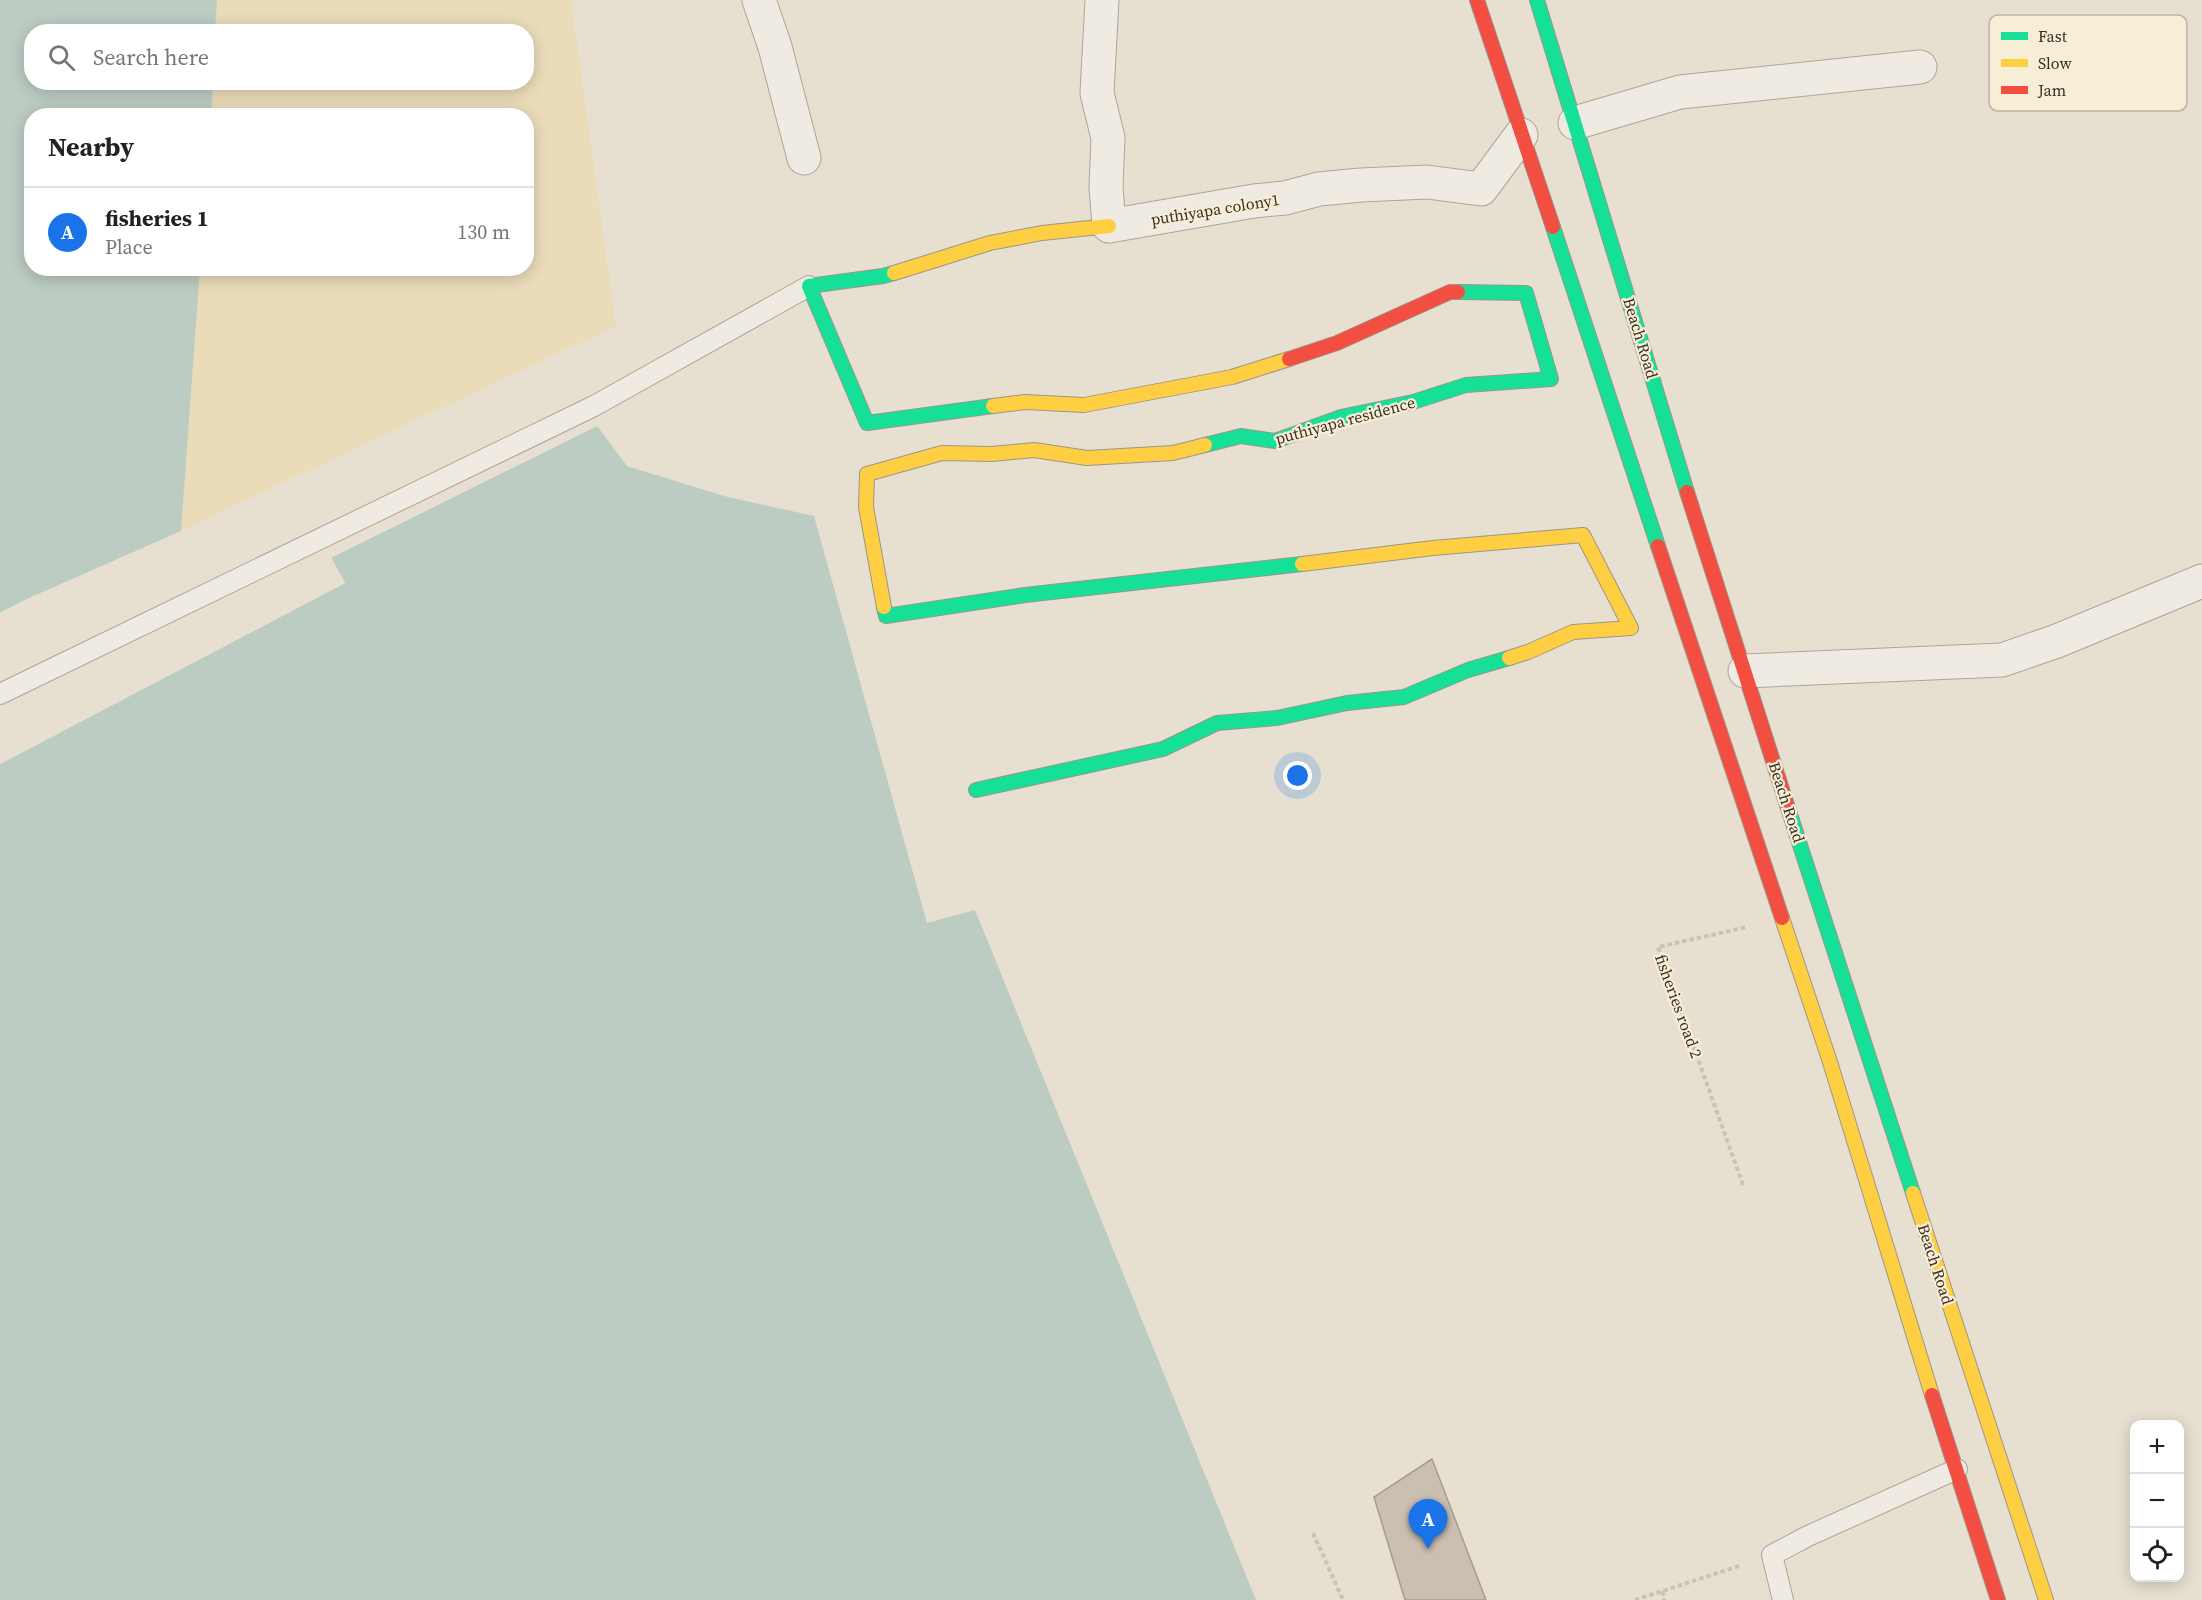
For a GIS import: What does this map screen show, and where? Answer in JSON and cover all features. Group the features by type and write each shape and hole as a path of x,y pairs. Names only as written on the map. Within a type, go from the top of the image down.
{"street":[{"path":"759,0 776,47 804,158"},
{"path":"809,286 883,276 990,243 1042,233 1109,226 1106,187 1108,138 1097,93 1102,0"},
{"path":"1477,0 1830,1062 1935,1405 1998,1600"},
{"name":"Beach Road","path":"1537,0 1686,487 2046,1600"},
{"path":"1575,123 1680,92 1920,67"},
{"name":"puthiyapa colony1","path":"1109,226 1254,201 1285,198 1319,189 1427,182 1481,189 1521,135"},
{"name":"puthiyapa residence","path":"809,286 867,423 1024,402 1084,405 1232,377 1337,343 1450,292 1526,293 1551,379 1466,385 1413,402 1341,417 1275,441 1241,436 1173,453 1087,458 1034,450 992,454 942,453 867,474 866,507 886,616 1024,595 1235,573 1433,548 1583,535 1631,628 1573,632 1528,652 1468,670 1404,697 1347,703 1277,718 1217,723 1163,749 976,790"},
{"path":"1745,671 2001,660 2057,641 2202,580"}],"lane":[{"path":"0,694 594,406 809,286"},
{"path":"1783,1600 1772,1555 1808,1536 1957,1469"}],"path":[{"name":"fisheries road 2","path":"1743,1185 1658,947 1783,918"},
{"path":"1314,1533 1343,1600"},
{"path":"1635,1600 1772,1555"},
{"path":"1663,1591 1664,1600"}],"sand":[{"path":"217,0 571,0 616,326 181,531 199,276 534,276 534,108 211,108 213,90 534,90 534,24 215,24"}],"shaded area":[{"path":"0,0 217,0 215,24 24,24 24,90 213,90 211,108 24,108 24,276 199,276 181,531 0,613"},
{"path":"597,426 627,466 724,496 814,516 927,923 975,910 1256,1600 0,1600 0,764 345,583 331,558"}],"pier":[{"path":"184,530 182,534 26,602 0,616 0,613 25,600"},
{"path":"330,555 345,583 0,764 0,760 341,582 328,559"}],"building":[{"path":"1432,1459 1486,1600 1405,1600 1374,1497"}],"traffic: fast":[{"path":"1537,0 1687,492"},
{"path":"1553,227 1658,546"},
{"path":"894,273 809,286 867,423 993,406"},
{"path":"1205,445 1241,436 1275,441 1341,417 1413,402 1466,385 1551,379 1526,293 1458,292"},
{"path":"884,607 886,616 1025,595 1302,564"},
{"path":"976,790 1163,749 1217,723 1277,718 1347,703 1404,697 1468,670 1509,658"},
{"path":"1787,805 1913,1193"}],"traffic: slow":[{"path":"894,273 990,243 1042,233 1109,226"},
{"path":"993,406 1025,402 1084,405 1232,377 1289,359"},
{"path":"884,607 866,507 867,474 942,453 992,454 1034,450 1087,458 1173,453 1205,445"},
{"path":"1302,564 1433,548 1583,535 1631,628 1573,632 1509,658"},
{"path":"1782,918 1830,1062 1932,1395"},
{"path":"1913,1193 2046,1600"}],"traffic: jam":[{"path":"1477,0 1553,227"},
{"path":"1289,359 1337,343 1450,292 1458,292"},
{"path":"1687,492 1787,805"},
{"path":"1658,546 1782,918"},
{"path":"1932,1395 1998,1600"}],"place":[{"name":"fisheries 1","path":"1428,1549"}]}
